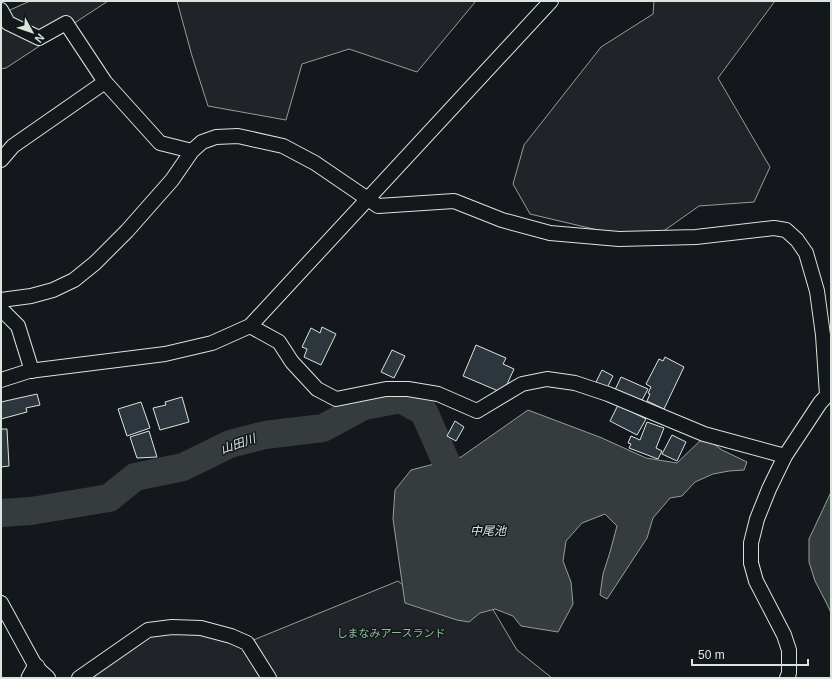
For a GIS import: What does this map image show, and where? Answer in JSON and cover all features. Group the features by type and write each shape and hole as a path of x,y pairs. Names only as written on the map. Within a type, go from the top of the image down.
{"street":[{"path":"1,380 32,371 165,354 212,343 250,326 551,1"},
{"path":"1,10 8,23 39,38 66,23 104,82 160,143 192,151"},
{"path":"1,160 13,146 104,82"},
{"path":"1,300 30,296 54,290 74,280 95,263 127,231 172,180 192,151 202,142 216,137 238,136 283,146 315,163 342,180 378,206 454,202 502,220 550,233 619,239 696,237 774,228 786,230 797,240 806,253 817,292 829,393 820,403 785,456 757,518 750,543 751,563 756,581 784,635 789,650 789,673 787,678"},
{"path":"1,309 18,326 32,371"},
{"path":"250,326 279,342 292,362 317,389 336,399 386,389 408,389 438,394 477,411 522,384 547,378 575,383 608,394 704,434 785,456"},
{"path":"1,604 38,674"},
{"path":"79,678 148,630 172,627 201,628 231,636 247,643 270,678"}],"green space":[{"path":"30,1 108,1 6,68 1,69 1,14"},
{"path":"177,1 476,1 417,72 349,49 302,64 286,120 208,106"},
{"path":"654,1 775,1 718,78 770,167 754,202 699,206 658,235 602,231 530,214 513,184 524,145 601,47 653,14"},
{"name":"しまなみアースランド","path":"398,581 414,594 479,586 517,650 552,678 79,678 148,630 201,628 246,643"}],"water":[{"name":"中尾池","path":"528,410 602,438 646,458 677,463 704,437 722,450 747,462 744,470 713,474 695,482 682,496 670,498 653,518 647,538 607,599 600,595 603,574 617,526 605,514 582,523 566,541 563,561 571,582 573,604 558,632 521,626 513,616 495,609 480,613 469,622 457,620 405,603 393,519 395,490 411,470 461,457"},
{"path":"831,492 831,613 815,581 809,562 809,539"}],"building":[{"path":"322,327 336,334 321,365 304,357 307,349 302,347 311,328 320,333"},
{"path":"476,345 506,358 503,364 514,369 503,393 463,376"},
{"path":"392,350 405,356 394,378 381,372"},
{"path":"665,357 684,367 664,409 647,401 650,394 648,393 651,387 646,384 659,359 663,361"},
{"path":"602,370 613,376 606,390 595,384"},
{"path":"621,377 648,389 640,404 614,392"},
{"path":"37,394 40,405 26,408 27,412 1,419 1,402"},
{"path":"182,397 189,422 160,430 153,408 166,405 165,402"},
{"path":"141,402 150,428 127,436 118,409"},
{"path":"618,405 646,419 637,435 610,421"},
{"path":"455,421 464,427 456,441 447,436"},
{"path":"647,422 664,428 656,448 662,451 658,459 629,448 631,444 628,443 631,436 640,440"},
{"path":"1,429 7,429 9,466 1,467"},
{"path":"149,431 157,457 137,458 130,437"},
{"path":"672,435 686,442 677,461 662,454"}],"waterway":[{"name":"山田川","path":"1,513 31,511 109,498 135,477 183,467 230,444 265,435 323,428 364,406 401,399 424,412 446,462"}]}
